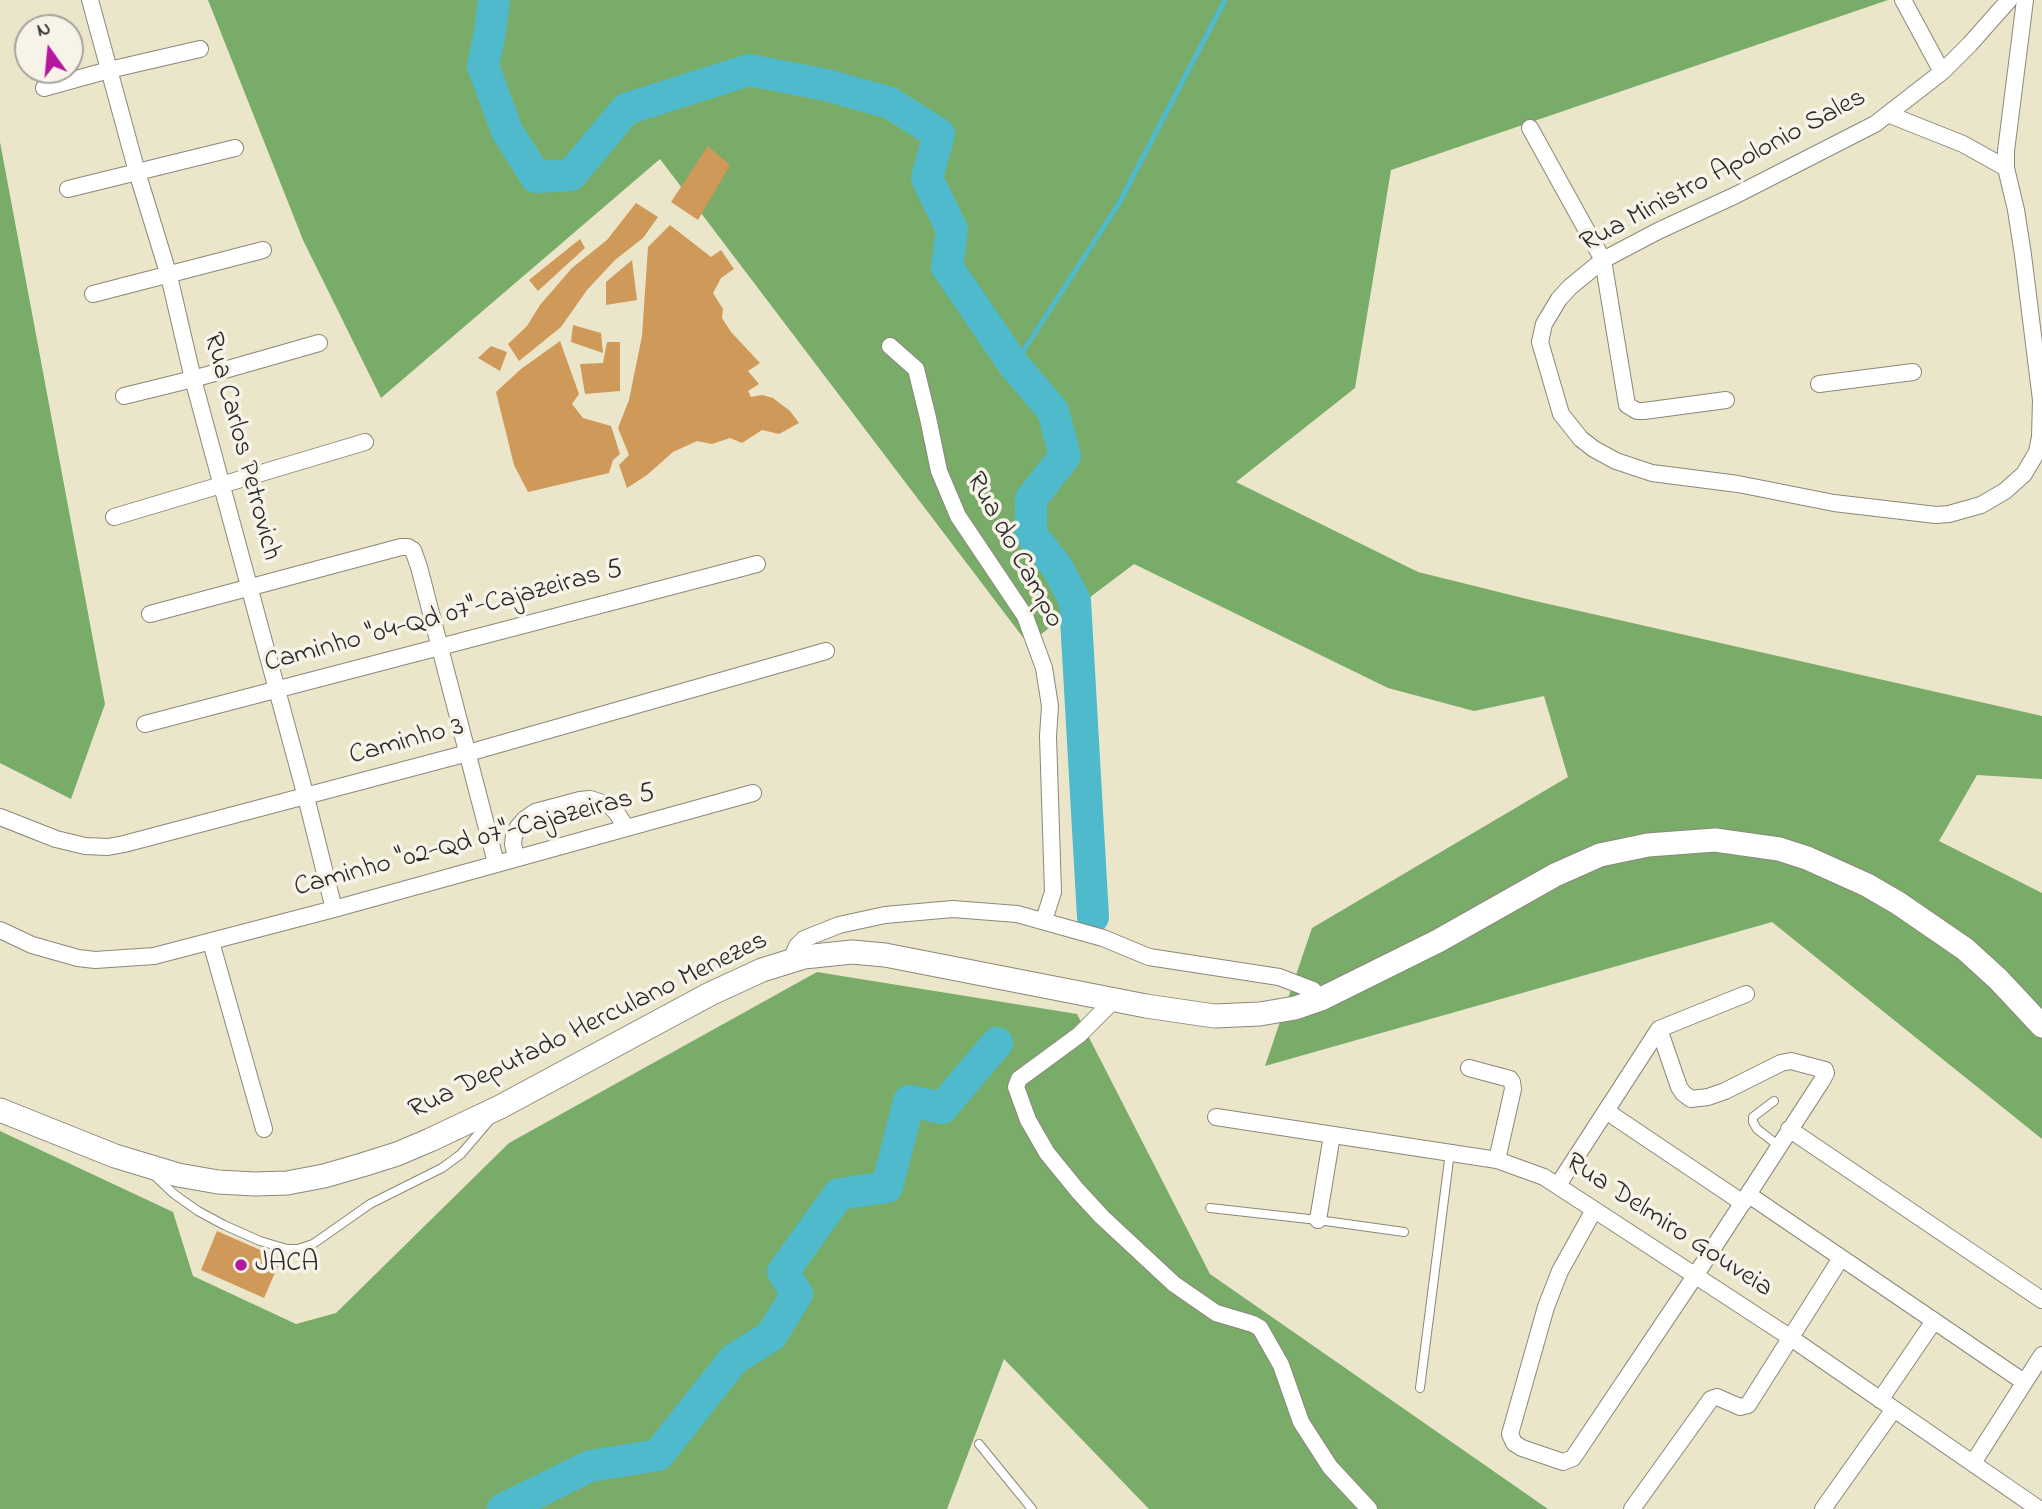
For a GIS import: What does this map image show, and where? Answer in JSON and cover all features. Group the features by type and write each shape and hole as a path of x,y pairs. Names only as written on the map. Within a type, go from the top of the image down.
{"main road":[{"name":"Rua Deputado Herculano Menezes","path":"0,1110 115,1156 178,1175 218,1182 287,1183 324,1176 397,1154 500,1107 710,994 791,960 852,952 885,955 1214,1016 1260,1014 1295,1008 1321,999 1438,941 1555,875 1600,855 1648,845 1715,840 1779,849 1807,858 1867,885 1965,949 1998,979 2042,1026"}],"street":[{"name":"Rua Carlos Petrovich","path":"90,0 137,172 169,276 193,379 334,909"},
{"path":"1903,0 1941,72"},
{"name":"Rua Ministro Apolonio Sales","path":"2009,0 1941,72 1889,115 1819,154 1603,260 1570,287 1559,299 1544,324 1540,342 1561,414 1581,439 1594,449 1625,464 1652,473 1738,484 1834,503 1936,515 1981,505 2024,474 2037,452 2041,400 2018,221 2006,168 2025,5"},
{"path":"2025,5 2042,9"},
{"path":"44,89 109,70 200,49"},
{"name":"Rua Ministro Apolonio Sales","path":"1889,115 1963,144 2006,168"},
{"path":"1530,128 1603,260 1627,405 1637,411 1644,411 1726,400"},
{"path":"68,189 236,148"},
{"path":"93,294 263,250"},
{"path":"124,396 319,343"},
{"name":"Rua do Campo","path":"890,346 916,369 939,471 948,494 958,516 1024,616 1044,668 1050,706 1048,736 1053,892 1044,920"},
{"path":"1819,384 1913,372"},
{"path":"114,517 365,442"},
{"path":"150,614 401,547 413,550 496,863"},
{"name":"Caminho \"04-Qd 07\"-Cajazeiras 5","path":"145,724 757,564"},
{"name":"Caminho 3","path":"0,817 56,839 85,846 124,844 468,753 826,651"},
{"name":"Caminho \"02-Qd 07\"-Cajazeiras 5","path":"0,930 57,953 94,960 154,956 753,793"},
{"path":"516,857 514,835 525,819 535,813 580,800 590,799 609,805 626,827"},
{"path":"791,960 797,946 804,939 839,925 885,915 953,909 1017,914 1103,938 1149,957 1279,977 1313,990 1321,999"},
{"path":"211,942 264,1129"},
{"path":"1558,1185 1659,1029 1746,993"},
{"path":"1114,999 1079,1035 1019,1079 1016,1087 1028,1120 1047,1153 1078,1191 1174,1284 1216,1313 1260,1328 1281,1366 1301,1422 1330,1467 1369,1509"},
{"path":"1594,1210 1560,1271 1546,1307 1510,1434 1510,1439 1522,1448 1557,1461 1568,1461 1577,1452 1825,1076 1826,1071 1820,1067 1791,1061 1781,1063 1725,1091 1691,1099 1679,1087 1659,1029"},
{"path":"1469,1068 1510,1079 1512,1082 1513,1089 1497,1160"},
{"path":"1606,1111 1841,1258 2024,1382"},
{"name":"Rua Delmiro Gouveia","path":"1216,1116 1497,1160 1544,1177 1791,1338 2039,1509"},
{"path":"1789,1129 2042,1300"},
{"path":"1318,1220 1332,1135"},
{"path":"1632,1509 1711,1399 1717,1397 1740,1407 1748,1405 1841,1258"},
{"path":"1823,1509 1934,1321"},
{"path":"1973,1463 2042,1354"}],"lane":[{"path":"1774,1101 1753,1117 1753,1122 1757,1129 1779,1146"},
{"path":"144,1166 174,1194 198,1211 260,1241 298,1249 313,1244 370,1205 433,1173 461,1154 500,1107"},
{"path":"1420,1388 1450,1152"},
{"path":"1210,1208 1404,1232"},
{"path":"979,1444 1032,1509"}],"green space":[{"path":"208,0 1888,0 1391,170 1355,388 1236,482 1418,572 2042,716 2042,779 1977,775 1939,841 2042,893 2042,1139 1772,922 1265,1066 1312,928 1568,777 1544,696 1474,711 1388,688 1134,564 1028,644 660,159 381,398 303,240"},
{"path":"0,142 105,704 71,799 0,763"},
{"path":"817,972 1077,1014 1210,1274 1548,1509 1149,1509 1004,1359 947,1509 0,1509 0,1131 173,1212 193,1276 296,1324 336,1313 509,1143"}],"building":[{"path":"708,146 730,165 698,220 671,202"},
{"path":"636,203 658,217 643,238 615,260 587,290 561,327 519,361 508,344 527,326 540,305 572,268 607,240"},
{"path":"670,225 711,257 721,250 734,269 721,278 713,293 723,309 722,318 731,332 760,363 748,371 759,384 748,391 751,397 762,395 773,398 790,411 799,423 779,434 762,430 742,443 730,438 712,444 697,441 673,452 627,488 619,465 629,455 618,428 629,400 642,336 648,247"},
{"path":"580,239 585,248 538,291 529,280"},
{"path":"632,260 637,300 606,305 606,282"},
{"path":"573,325 601,333 603,353 571,342"},
{"path":"560,341 579,394 572,404 583,418 611,426 620,454 613,460 609,473 528,492 514,465 496,392 521,369"},
{"path":"607,342 620,342 620,391 585,394 580,364 603,363"},
{"path":"491,346 507,352 500,371 478,358"},
{"name":"JACA","path":"217,1231 281,1259 264,1298 201,1270"}],"waterway":[{"path":"494,0 483,66 507,131 536,177 571,175 626,109 749,70 826,85 890,103 939,134 927,178 952,230 947,267 1014,365 1053,411 1065,456 1031,499 1031,534 1057,567 1075,601 1093,917"},
{"path":"1014,365 1118,205 1225,0"},
{"path":"503,1509 590,1466 658,1455 734,1359 771,1336 797,1294 783,1272 839,1194 887,1187 909,1101 942,1108 997,1043"}],"place":[{"name":"JACA","path":"241,1265"}]}
